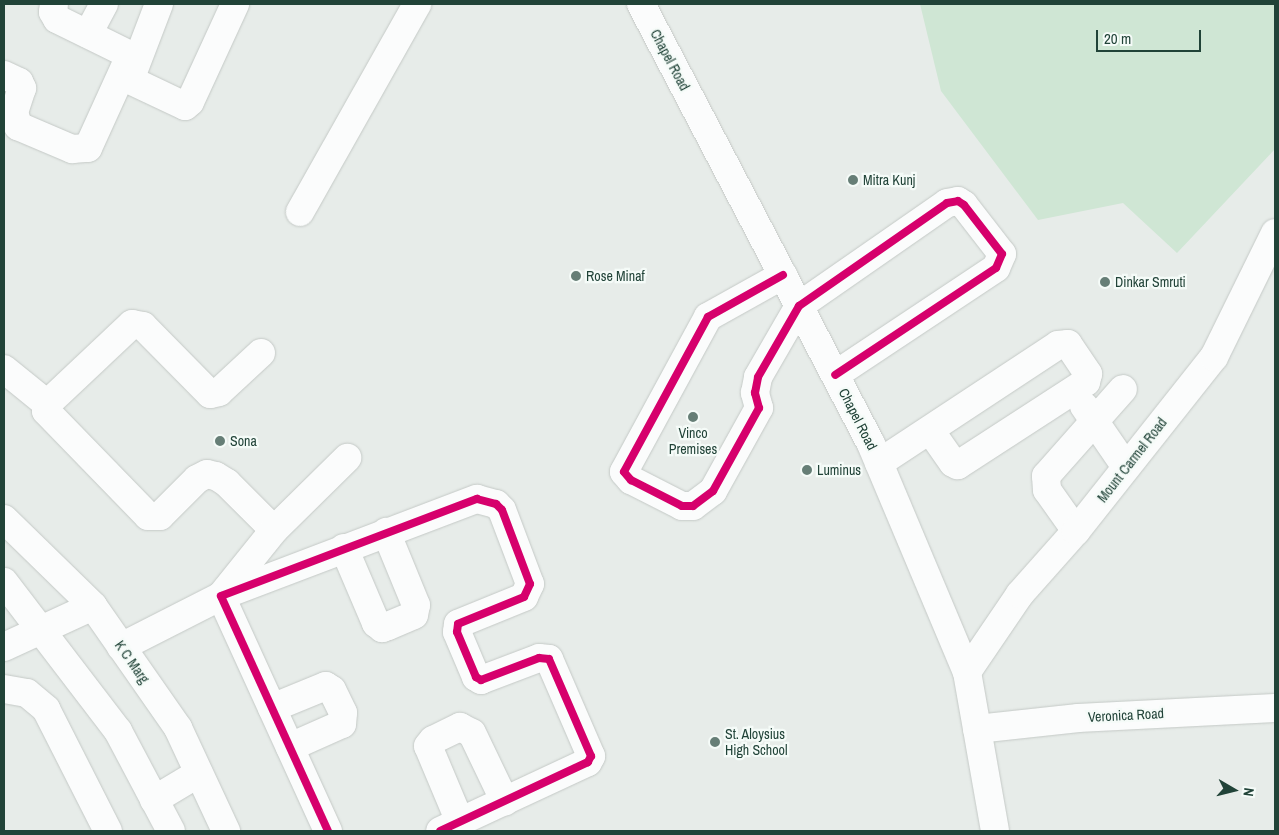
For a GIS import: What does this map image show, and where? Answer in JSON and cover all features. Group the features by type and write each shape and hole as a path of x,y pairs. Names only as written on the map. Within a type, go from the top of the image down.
{"street":[{"path":"4,75 19,82 22,88 14,112 18,126 72,149 88,148 128,60 128,54 120,48 57,19 53,12 54,4"},
{"path":"88,34 104,4"},
{"path":"159,4 130,80 185,106 190,102 235,4"},
{"path":"300,212 418,4"},
{"name":"Chapel Road","path":"641,4 879,463 967,672 995,831"},
{"path":"783,275 708,316 624,472 631,480 682,506 693,506 713,491 759,408 755,393 758,377 799,306 952,201 964,205 1002,254 996,268 835,375"},
{"name":"Mount Carmel Road","path":"967,672 1020,594 1076,531 1214,357 1275,233"},
{"path":"46,404 132,324 143,326 210,394 219,392 261,353"},
{"path":"879,463 1058,345 1068,344 1088,374 1088,380 1073,391 958,466 953,463 930,430"},
{"path":"4,369 46,404 49,417 148,516 160,516 197,479 207,474 216,476 227,483 274,530"},
{"path":"1076,531 1045,483 1052,467 1123,389"},
{"path":"1073,391 1126,467"},
{"path":"221,596 274,530 348,458"},
{"path":"122,647 221,596 344,548 477,499 496,504 502,510 529,579 529,591 524,597 463,621 457,628 457,632 478,680 539,658 549,659 591,756 588,762 505,802 450,827 428,746 433,740 460,727 472,733 505,802"},
{"name":"K C Marg","path":"4,519 93,606 178,728 226,831"},
{"path":"344,548 376,623 382,628 388,626 414,615 416,605 386,532"},
{"path":"4,582 118,731 170,831"},
{"path":"221,596 328,831"},
{"path":"4,647 93,606"},
{"path":"272,708 326,686 332,690 343,713 342,724 290,747"},
{"path":"4,689 27,693 46,709 108,831"},
{"name":"Veronica Road","path":"978,729 1078,718 1275,708"},
{"path":"154,800 199,773"}],"green space":[{"path":"920,4 1275,4 1275,149 1177,253 1123,203 1038,220 941,91"}],"cycle path":[{"path":"783,275 708,317 624,472 631,480 682,506 693,506 713,491 759,408 755,393 758,377 799,306 947,203 958,201 964,205 1002,254 996,268 835,375"},
{"path":"328,831 221,596 477,499 496,504 502,510 530,584 524,597 458,624 457,632 476,677 481,680 539,658 549,659 591,756 588,762 440,831"}],"place":[{"name":"Mitra Kunj","path":"853,180"},
{"name":"Rose Minaf","path":"576,276"},
{"name":"Dinkar Smruti","path":"1105,282"},
{"name":"Vinco Premises","path":"693,417"},
{"name":"Sona","path":"220,441"},
{"name":"Luminus","path":"807,470"},
{"name":"St. Aloysius High School","path":"715,742"}]}
